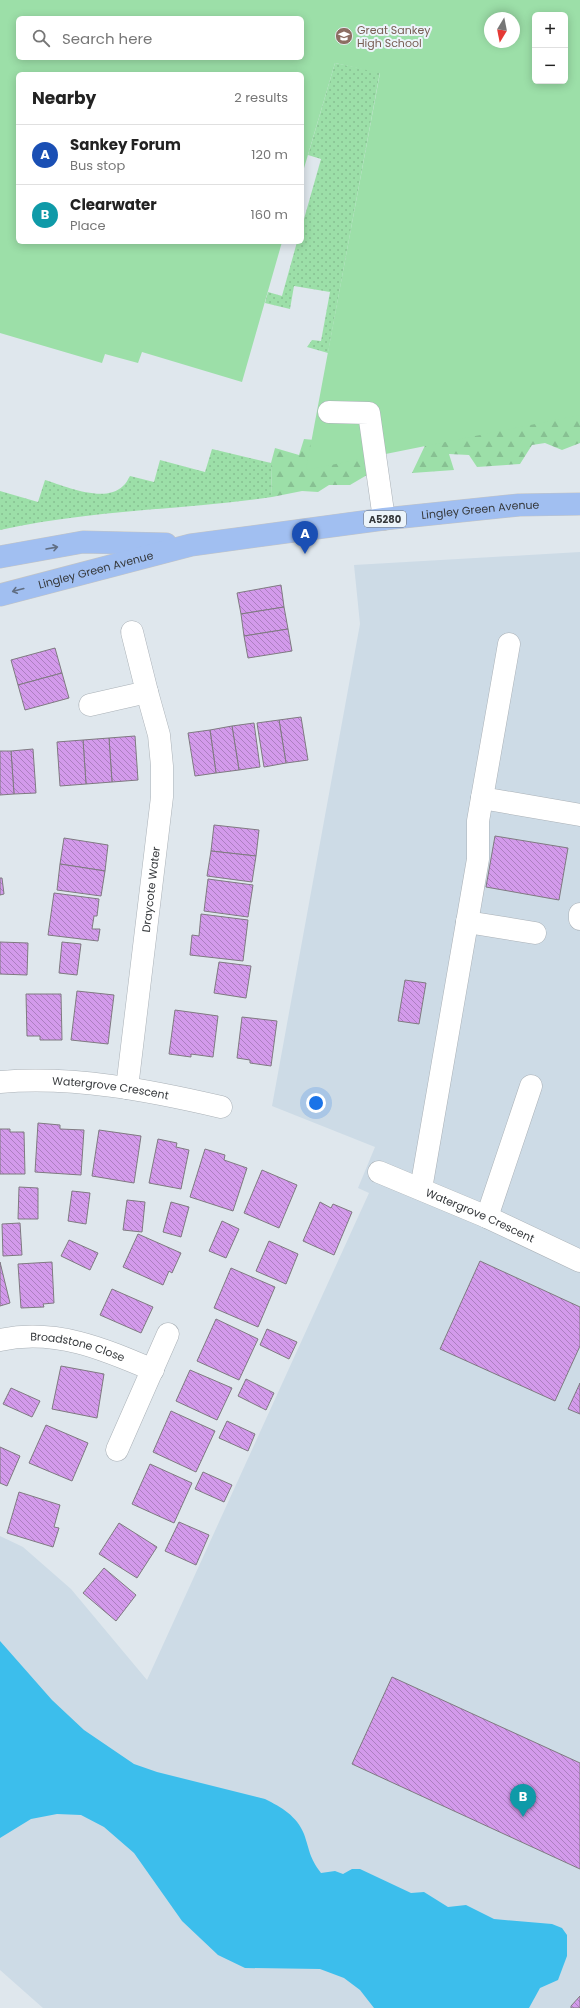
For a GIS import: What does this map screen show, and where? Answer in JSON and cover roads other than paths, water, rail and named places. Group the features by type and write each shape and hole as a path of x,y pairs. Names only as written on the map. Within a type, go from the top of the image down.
{"main road":[{"name":"Lingley Green Avenue","path":"0,595 191,545 384,519 519,505 580,504"},
{"name":"Lingley Green Avenue","path":"0,557 83,542 191,545"}],"street":[{"path":"329,412 368,414 384,519"},
{"name":"Draycote Water","path":"128,1088 162,798 162,766 159,735 132,632"},
{"path":"421,1190 478,859 478,821 509,644"},
{"path":"90,705 147,692"},
{"path":"482,798 580,815"},
{"path":"580,914 580,919"},
{"path":"467,922 535,933"},
{"name":"Watergrove Crescent","path":"0,1082 69,1081 128,1088 171,1096 220,1108"},
{"path":"487,1217 531,1086"},
{"name":"Watergrove Crescent","path":"379,1172 487,1217 580,1261"},
{"path":"117,1450 168,1334"},
{"name":"Broadstone Close","path":"0,1340 28,1336 71,1340 111,1352 153,1370"}],"water":[{"path":"0,1641 52,1700 84,1730 134,1764 157,1772 265,1799 283,1809 293,1817 301,1828 312,1858 321,1873 335,1871 343,1874 352,1869 360,1869 411,1893 424,1892 448,1907 466,1905 494,1919 552,1924 562,1928 567,1935 567,1956 558,1980 540,1988 529,2008 374,2008 360,1990 344,1978 320,1969 245,1968 218,1955 182,1921 134,1853 104,1827 81,1815 57,1814 31,1819 0,1838"}],"place":[{"name":"Great Sankey High School","path":"344,36"},
{"name":"Sankey Forum","path":"305,554"},
{"name":"Clearwater","path":"523,1817"}]}
